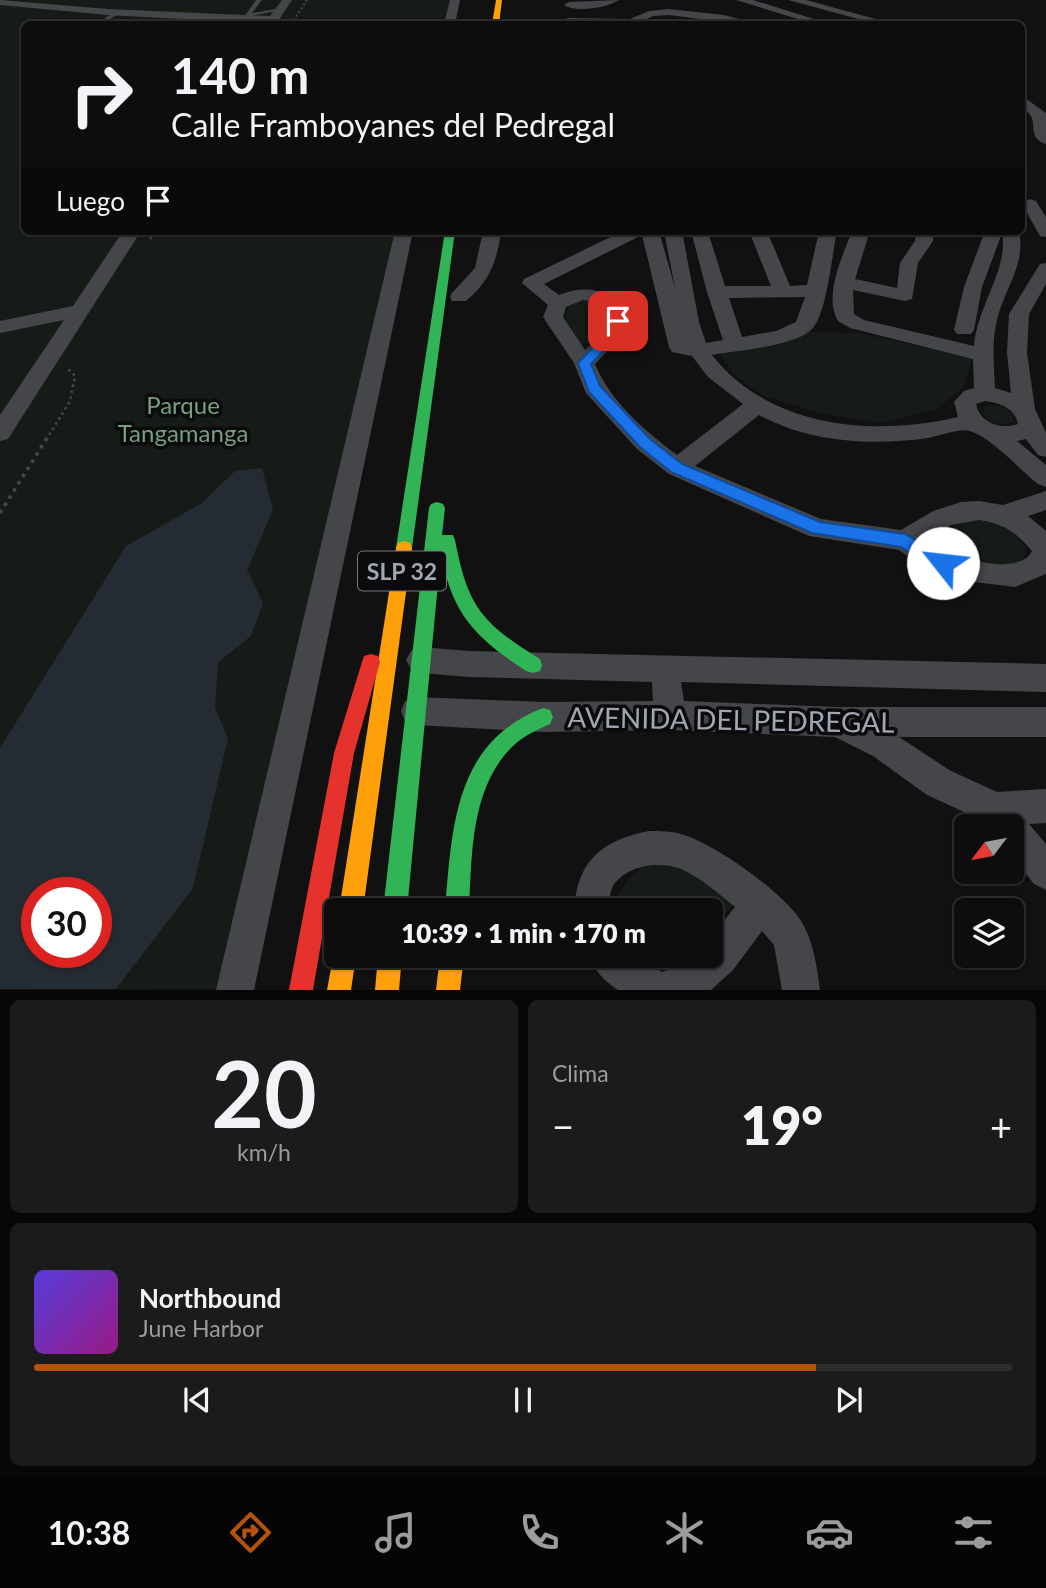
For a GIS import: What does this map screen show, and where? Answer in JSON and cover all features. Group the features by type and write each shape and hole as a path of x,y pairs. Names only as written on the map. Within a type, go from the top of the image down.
{"main road":[{"path":"479,21 482,0"},
{"path":"496,21 499,0"},
{"name":"SLP 32","path":"353,898 449,235"},
{"path":"458,304 462,271"},
{"name":"SLP 32","path":"396,898 440,495 455,593 467,615 491,640 533,666"},
{"path":"301,989 344,753 408,533"},
{"path":"458,898 469,803 481,767 506,738 543,717"},
{"path":"339,989 342,968"},
{"path":"387,989 389,968"},
{"path":"448,989 451,968"}],"street":[{"path":"451,21 455,0"},
{"path":"568,21 565,2 600,4 614,0"},
{"path":"741,0 818,21"},
{"path":"793,0 876,21"},
{"path":"0,2 75,3 247,17"},
{"path":"28,3 116,13 247,17 278,13"},
{"path":"635,21 665,6 712,14 729,21"},
{"path":"1025,102 1042,116 1038,128 1041,136 1046,139"},
{"path":"1030,204 1046,232"},
{"path":"0,433 129,235"},
{"path":"235,989 403,235"},
{"path":"458,304 478,283 488,264 492,235"},
{"path":"558,304 531,283 628,235"},
{"path":"651,235 689,349 751,410 828,428 891,434 981,426 1014,435 1021,434 1027,419 1017,353 1019,314 1041,289 1046,268"},
{"path":"700,235 734,344"},
{"path":"760,235 782,290"},
{"path":"689,349 734,344 795,332 804,326 811,313 827,235"},
{"path":"859,235 842,307 845,317 857,324 984,355"},
{"path":"846,284 905,295 909,263 925,235"},
{"path":"964,330 972,287 1002,235"},
{"path":"985,394 984,355 991,310 1005,278 1003,235"},
{"path":"660,264 676,241"},
{"path":"676,241 691,329 689,349"},
{"path":"981,270 1041,289"},
{"path":"716,292 814,290"},
{"path":"584,363 615,332 620,312 596,294 576,293 558,304 553,317 584,363 594,388 645,443 677,468 818,529 905,541 929,557 958,569 1015,576 1038,566 1046,550 1032,529 1004,514 973,508 921,528 905,541"},
{"path":"968,310 1019,314"},
{"path":"0,327 79,311"},
{"path":"0,396 30,387"},
{"path":"1046,449 1027,419 1006,398 985,394 972,396 965,402 965,411 1046,478"},
{"path":"677,468 751,410"},
{"path":"1004,514 1046,500"},
{"name":"AVENIDA DEL PEDREGAL","path":"421,660 533,666 1046,678"},
{"path":"665,668 670,715"},
{"name":"AVENIDA DEL PEDREGAL","path":"416,711 543,717 670,715 837,722 1046,722"},
{"path":"837,722 884,745 939,783 993,814"},
{"path":"1024,814 1046,806"},
{"path":"1024,845 1046,872"},
{"path":"591,898 599,876 608,864 620,856 648,847 684,852 726,877 787,931 802,989"},
{"path":"619,968 669,989 703,971 726,949 759,904"}],"lane":[{"path":"247,17 259,0"},
{"path":"104,21 116,13"}],"path":[{"path":"0,513 70,401 75,376 52,352"}],"green space":[{"name":"Parque Tangamanga","path":"0,0 459,0 455,21 21,21 21,235 409,235 249,989 0,990"},
{"path":"580,299 595,301 609,311 597,334 581,347 565,318 567,309"},
{"path":"809,332 860,333 973,358 963,387 937,409 882,423 819,413 764,396 733,374 718,350"},
{"path":"987,405 1002,406 1013,415 1013,421 1001,424 988,419 982,413"},
{"path":"971,518 996,524 1013,534 1026,547 1024,565 991,563 928,545 936,534"},
{"path":"678,863 739,899 723,917 723,898 617,898 634,874 654,865"}],"shaded area":[{"path":"262,468 273,510 247,570 263,603 251,636 218,662 215,708 228,738 193,888 116,989 0,989 0,748 126,546 202,503 235,471"}],"traffic: fast":[{"path":"404,548 449,235"},
{"path":"396,898 437,508"},
{"path":"447,540 456,585 471,615 495,640 533,665"},
{"path":"458,898 466,819 479,777 505,740 543,717"}],"traffic: slow":[{"path":"496,21 499,0"},
{"path":"353,898 404,548"},
{"path":"339,990 342,968"},
{"path":"387,990 389,968"},
{"path":"448,990 451,968"}],"traffic: jam":[{"path":"301,990 344,753 371,662"}],"route":[{"path":"618,321 615,332 584,363 594,388 645,443 677,468 818,529 905,541 943,563"}]}
